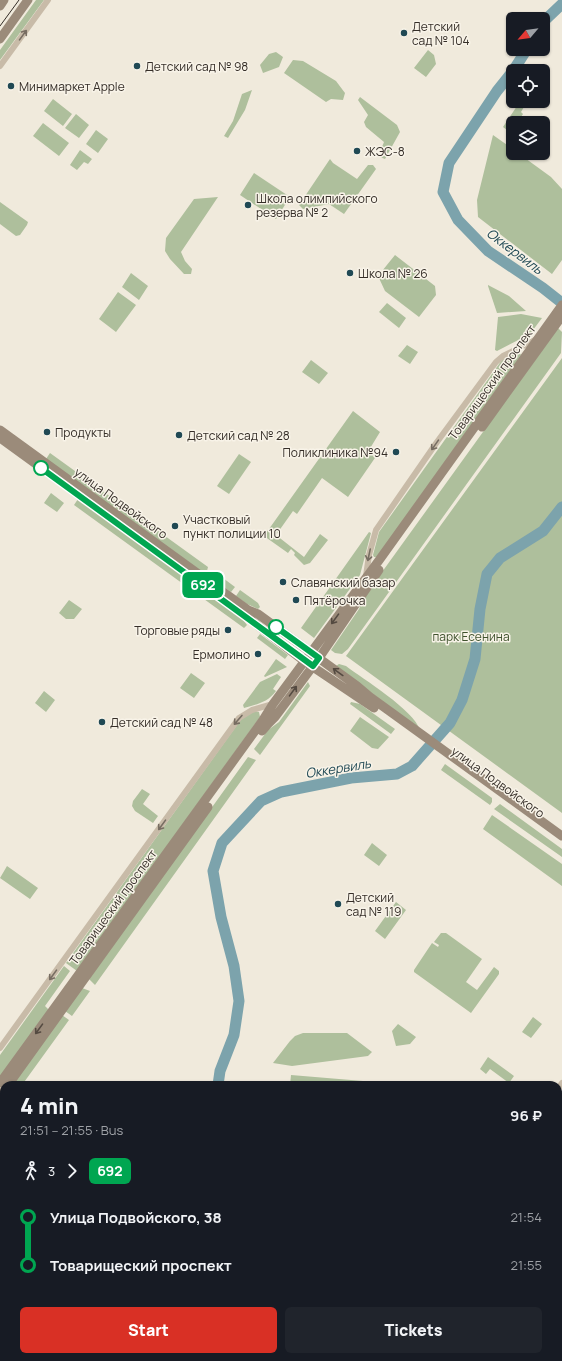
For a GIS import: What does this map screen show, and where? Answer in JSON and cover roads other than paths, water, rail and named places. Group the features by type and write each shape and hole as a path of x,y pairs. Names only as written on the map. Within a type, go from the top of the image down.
{"street":[{"path":"0,6 4,0"},
{"path":"0,39 28,0"},
{"path":"0,66 48,0"},
{"path":"558,318 562,305"},
{"name":"Товарищеский проспект","path":"1,1081 538,338 558,318"},
{"name":"Товарищеский проспект","path":"11,1081 268,724 275,717 319,658 353,610 364,590 558,318"},
{"path":"366,576 369,555 376,530 437,442 499,358 538,338"},
{"name":"улица Подвойского","path":"0,430 242,606 258,614 311,652 357,686 421,738"},
{"name":"улица Подвойского","path":"0,438 244,615 304,661 421,738"},
{"path":"0,1048 239,718 252,710 273,704"},
{"path":"421,738 440,752"},
{"name":"улица Подвойского","path":"440,752 562,836"},
{"name":"улица Подвойского","path":"440,752 562,843"}],"waterway":[{"name":"Оккервиль","path":"550,15 562,4"},
{"name":"Оккервиль","path":"517,64 523,56"},
{"name":"Оккервиль","path":"506,80 449,163 443,192 458,220 488,251 543,288 562,303"},
{"name":"Оккервиль","path":"219,1081 220,1071 234,1035 239,1001 234,966 221,917 213,871 222,843 261,801 281,792 351,778 397,774 412,766 450,723 462,700 475,659 480,609 487,574 500,558 543,531 562,507"}],"tram line":[{"path":"0,26 19,0"}],"place":[{"name":"Детский сад № 104","path":"404,33"},
{"name":"Детский сад № 98","path":"137,66"},
{"name":"Минимаркет Apple","path":"11,86"},
{"name":"ЖЭС-8","path":"357,151"},
{"name":"Школа олимпийского резерва № 2","path":"248,205"},
{"name":"Школа № 26","path":"350,273"},
{"name":"Продукты","path":"47,432"},
{"name":"Детский сад № 28","path":"179,435"},
{"name":"Поликлиника №94","path":"396,452"},
{"name":"Участковый пункт полиции 10","path":"175,526"},
{"name":"Славянский базар","path":"283,582"},
{"name":"Пятёрочка","path":"296,600"},
{"name":"Торговые ряды","path":"228,630"},
{"name":"Ермолино","path":"258,654"},
{"name":"Детский сад № 48","path":"102,722"},
{"name":"Детский сад № 119","path":"338,904"}],"park label":[{"name":"парк Есенина","path":"471,636"}]}
